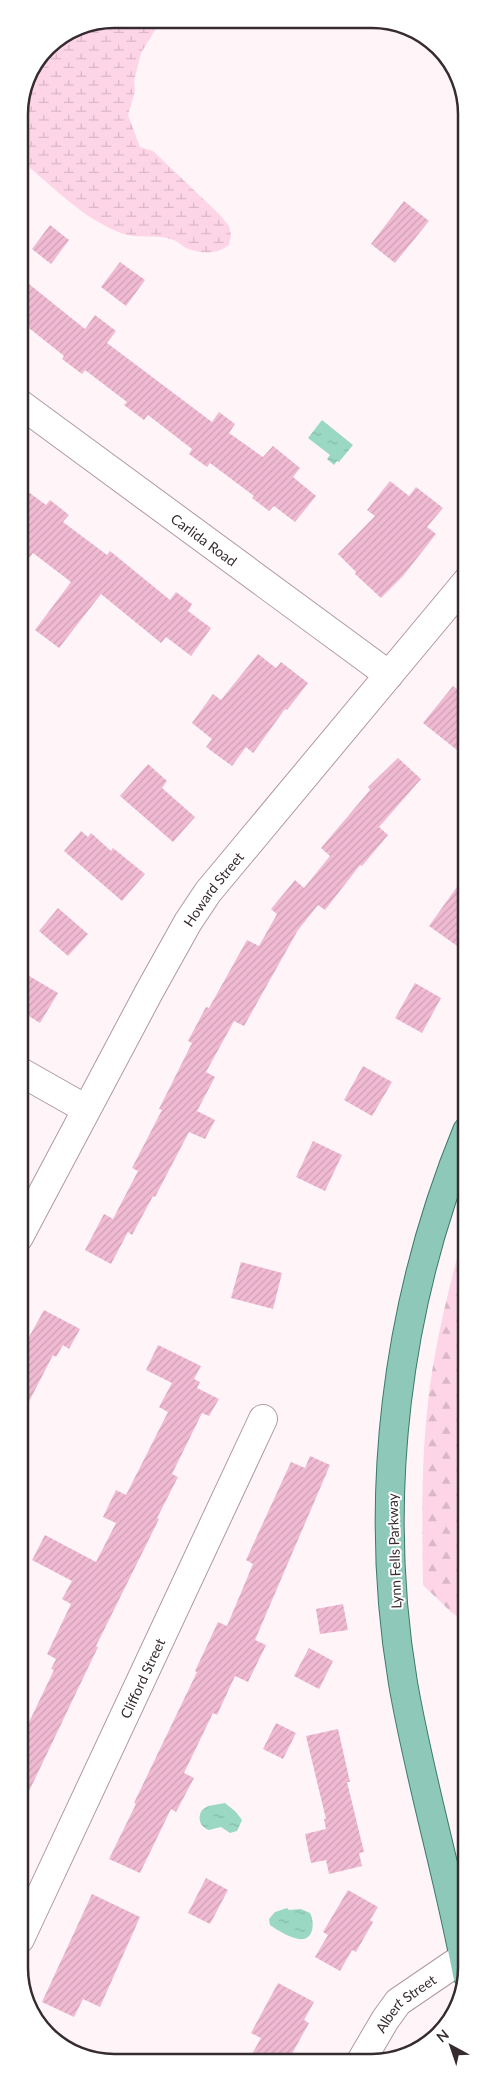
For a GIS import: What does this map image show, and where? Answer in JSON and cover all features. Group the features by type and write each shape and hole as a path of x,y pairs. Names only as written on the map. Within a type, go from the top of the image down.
{"main road":[{"name":"Lynn Fells Parkway","path":"458,1153 444,1190 427,1244 407,1331 395,1418 391,1501 393,1581 403,1682 458,1897"}],"street":[{"name":"Carlida Road","path":"28,410 389,675"},
{"name":"Howard Street","path":"28,1220 86,1109 180,938 208,892 459,591"},
{"path":"28,1076 86,1109"},
{"name":"Clifford Street","path":"28,1922 262,1419"},
{"name":"Albert Street","path":"365,2054 398,2002 458,1970"}],"green space":[{"path":"102,28 156,28 141,53 134,81 135,91 128,115 140,147 153,151 220,215 229,226 231,235 229,245 214,252 197,251 186,248 177,241 168,238 124,234 95,220 68,201 28,167 28,108 30,91 36,76 45,61 57,49 71,39 86,32"},
{"path":"458,1252 458,1617 423,1585 422,1516 424,1448 431,1379"}],"water":[{"path":"322,420 353,445 339,462 337,461 334,465 327,459 330,455 308,438"},
{"path":"225,1803 242,1820 237,1831 230,1833 221,1827 209,1830 203,1827 200,1819 202,1810 208,1806"},
{"path":"287,1908 289,1910 301,1909 310,1913 313,1926 308,1937 304,1939 295,1938 284,1934 270,1925 269,1919 275,1912"}],"building":[{"path":"404,201 429,221 395,263 371,244"},
{"path":"50,225 69,240 51,264 32,249"},
{"path":"120,262 145,280 126,306 101,287"},
{"path":"28,283 85,329 95,315 116,331 107,343 212,422 219,412 235,424 229,433 263,457 273,446 300,468 293,477 316,496 295,522 274,506 269,511 252,498 254,496 210,463 207,467 189,454 192,449 148,415 144,420 124,405 127,402 85,370 82,374 62,359 64,356 28,327"},
{"path":"390,481 409,496 416,487 443,508 427,527 436,534 403,576 381,598 355,574 356,572 338,554 375,516 367,510"},
{"path":"28,492 46,505 50,500 69,515 63,522 107,555 110,551 170,600 176,592 192,604 188,611 211,628 191,656 166,637 161,643 101,594 59,648 35,630 71,582 33,553 28,559"},
{"path":"258,654 276,668 281,662 308,683 287,710 285,709 253,753 246,747 232,766 206,747 212,739 192,723 213,694 221,700"},
{"path":"453,686 459,690 459,751 423,723"},
{"path":"398,758 421,779 379,827 388,835 362,866 360,865 325,910 318,905 298,930 244,1026 234,1021 206,1072 215,1077 197,1111 215,1120 205,1139 189,1132 155,1197 153,1196 132,1235 128,1232 111,1264 85,1250 104,1214 113,1219 138,1171 132,1168 162,1110 159,1109 192,1043 188,1041 206,1007 209,1008 247,940 259,946 277,914 271,909 295,880 304,888 330,856 321,848 370,790 368,787"},
{"path":"148,764 167,781 162,788 195,817 173,842 120,796"},
{"path":"81,831 88,837 91,833 111,851 113,848 145,874 122,901 64,851"},
{"path":"459,885 459,947 429,926"},
{"path":"58,908 88,934 68,956 39,931"},
{"path":"28,975 58,993 40,1023 28,1016"},
{"path":"415,983 441,998 422,1033 395,1018"},
{"path":"363,1066 392,1082 372,1116 344,1100"},
{"path":"313,1141 342,1155 325,1191 296,1177"},
{"path":"241,1262 282,1273 273,1309 231,1298"},
{"path":"44,1310 80,1329 69,1349 63,1345 56,1357 53,1355 28,1404 28,1339"},
{"path":"158,1345 201,1366 194,1379 200,1382 197,1388 219,1399 209,1416 202,1413 172,1474 178,1477 96,1646 98,1647 28,1793 28,1724 54,1670 51,1669 56,1659 47,1654 71,1604 62,1599 72,1581 32,1560 45,1535 96,1562 116,1523 103,1517 116,1490 126,1495 168,1412 159,1407 172,1383 146,1370"},
{"path":"310,1456 330,1465 255,1640 266,1645 248,1682 235,1676 217,1715 213,1713 184,1773 194,1778 176,1812 171,1809 140,1873 109,1859 197,1672 195,1671 218,1622 227,1626 253,1564 246,1560 291,1462 305,1468"},
{"path":"343,1604 348,1630 320,1634 316,1609"},
{"path":"309,1648 333,1661 319,1689 294,1676"},
{"path":"276,1723 296,1733 283,1759 263,1749"},
{"path":"338,1729 350,1782 347,1782 364,1852 359,1853 362,1866 329,1874 326,1860 311,1863 305,1834 326,1829 324,1819 326,1819 306,1736"},
{"path":"206,1878 228,1890 210,1924 188,1913"},
{"path":"348,1890 378,1907 370,1920 373,1922 356,1952 352,1950 340,1971 315,1957 328,1935 323,1932"},
{"path":"92,1894 140,1917 100,2007 83,1999 74,2017 42,2002"},
{"path":"278,1983 314,2002 304,2020 309,2023 292,2054 252,2054 261,2038 251,2033"}]}
